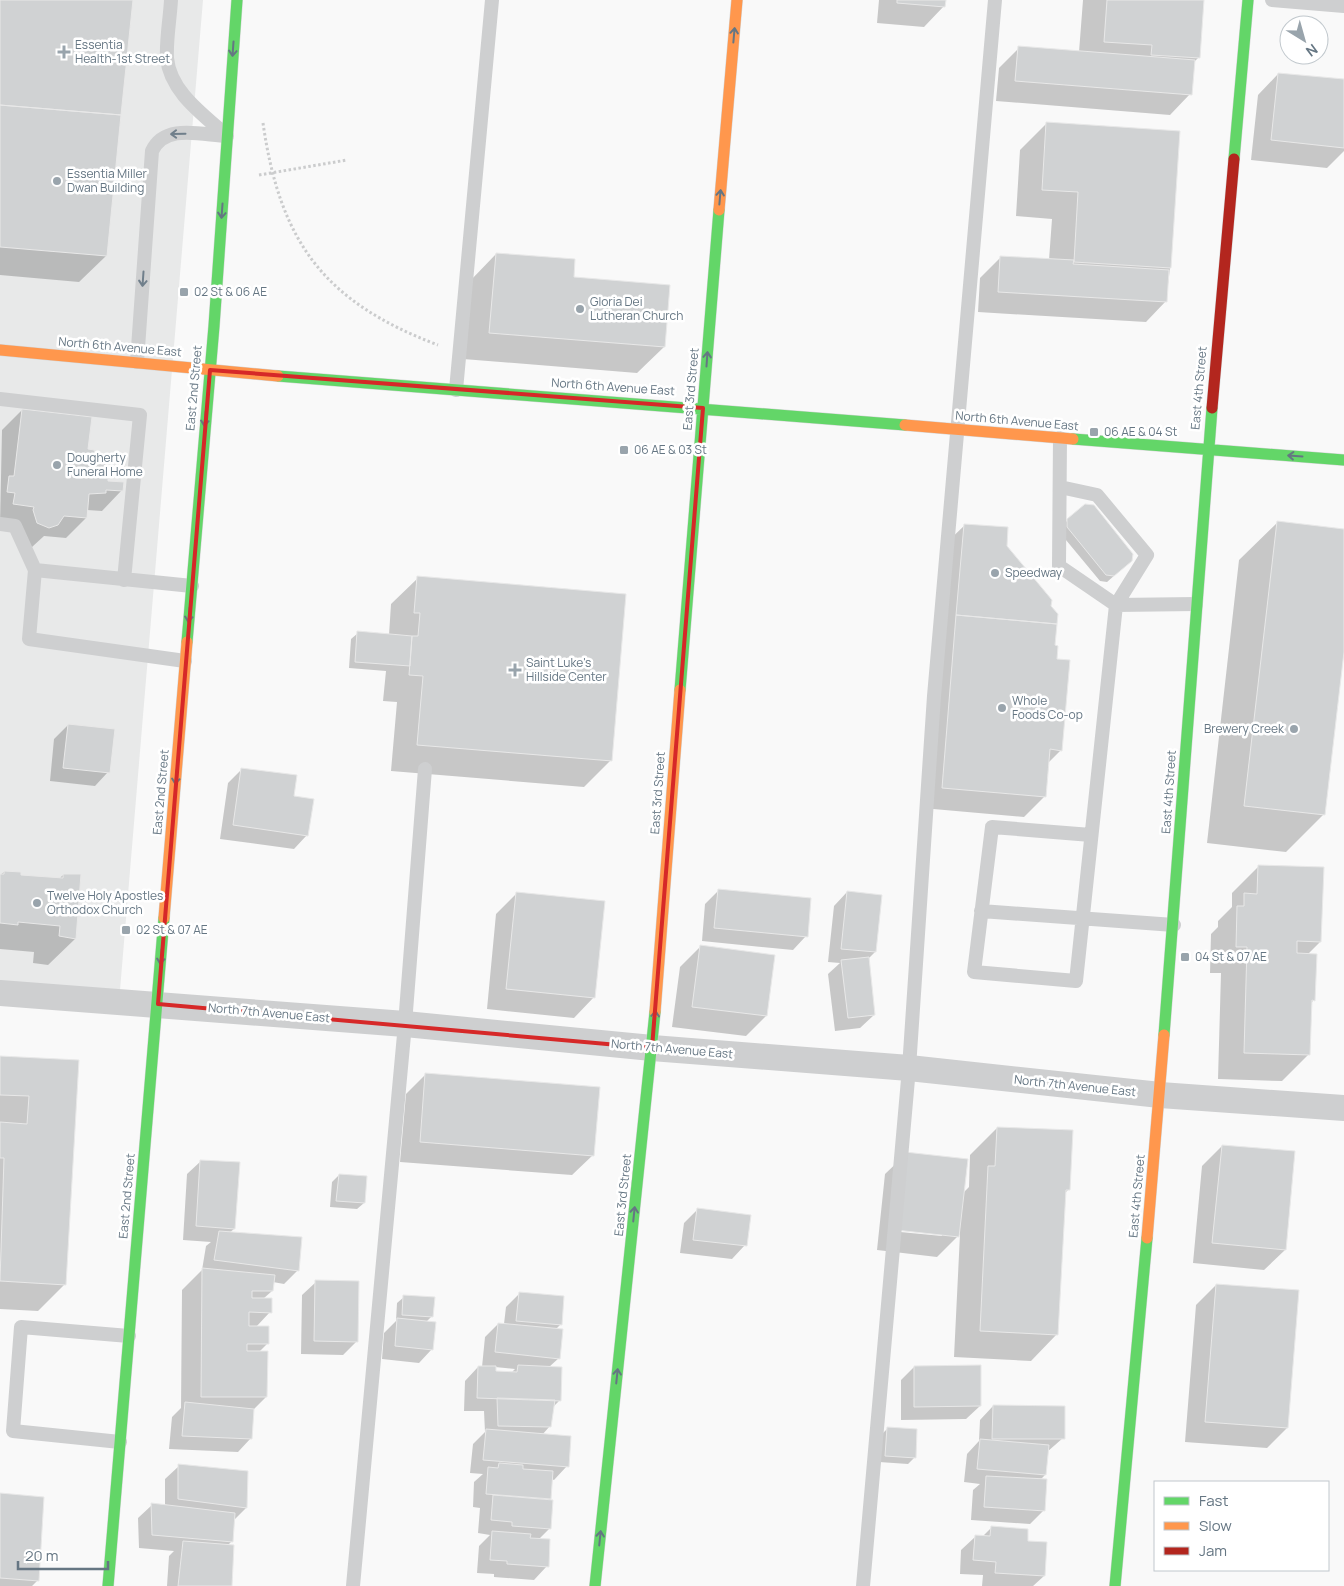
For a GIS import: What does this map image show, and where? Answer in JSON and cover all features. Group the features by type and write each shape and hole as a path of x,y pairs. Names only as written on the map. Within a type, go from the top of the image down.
{"street":[{"name":"East 2nd Street","path":"108,1586 210,370 237,0"},
{"name":"East 3rd Street","path":"595,1586 652,1048 737,0"},
{"name":"East 4th Street","path":"1114,1586 1160,1095 1208,450 1248,0"},
{"name":"North 6th Avenue East","path":"0,350 210,370 1344,460"},
{"name":"North 7th Avenue East","path":"0,993 405,1024 652,1048 909,1068 1160,1095 1344,1108"}],"lane":[{"path":"162,0 169,25"},
{"path":"172,0 167,59 174,83 227,136"},
{"path":"456,390 492,0"},
{"path":"862,1586 909,1068 934,703 995,0"},
{"path":"1272,0 1344,6"},
{"path":"137,362 152,151 159,139 172,133 227,136"},
{"path":"0,400 140,415 124,580"},
{"path":"1060,438 1060,566 1116,604 1196,604"},
{"path":"1060,487 1098,495 1148,555 1116,604 1076,982 974,972 992,827 1091,835"},
{"path":"0,524 15,526 36,570 29,640 185,661"},
{"path":"36,570 192,586"},
{"path":"353,1586 405,1024 424,770"},
{"path":"981,911 1083,920 1174,925"},
{"path":"120,1442 13,1431 21,1327 129,1336"}],"path":[{"path":"263,123 273,174 283,209 300,244 329,282 356,304 379,318 440,346"},
{"path":"259,175 347,160"}],"highlighted area":[{"path":"210,370 703,408 652,1048 158,1004"}],"shaded area":[{"path":"0,0 203,0 119,1002 0,993"}],"building":[{"name":"Essentia Health-1st Street","path":"0,0 133,0 121,115 0,105"},
{"path":"897,0 946,0 945,7 897,3"},
{"path":"1107,0 1204,0 1200,58 1151,55 1152,45 1104,42"},
{"path":"1018,46 1195,60 1192,95 1015,81"},
{"path":"1278,73 1344,79 1344,148 1271,140"},
{"name":"Essentia Miller Dwan Building","path":"0,105 121,115 107,256 0,247"},
{"path":"1046,122 1180,131 1171,268 1074,262 1078,192 1042,190"},
{"name":"Gloria Dei Lutheran Church","path":"496,253 575,259 574,277 670,285 665,347 489,333"},
{"path":"1000,256 1074,260 1073,264 1169,270 1167,302 998,292"},
{"path":"22,409 92,417 88,449 94,450 97,457 107,458 105,476 108,477 108,481 124,482 123,491 106,490 106,493 89,494 87,518 64,516 58,525 49,528 37,523 33,510 34,507 13,504 15,493 7,492 9,476 14,476"},
{"name":"Speedway","path":"1085,504 1094,505 1133,554 1132,561 1114,576 1106,575 1067,527 1067,519"},
{"name":"Brewery Creek","path":"1277,521 1344,529 1344,652 1325,815 1244,806"},
{"name":"Speedway","path":"964,524 1008,527 1007,546 1052,600 1051,606 1058,614 1057,624 956,615"},
{"name":"Saint Luke's Hillside Center","path":"417,576 626,594 612,761 417,745 423,676 409,675 412,636 418,636 420,613 414,613"},
{"path":"956,615 1057,624 1055,645 1058,646 1057,659 1070,660 1062,751 1050,749 1046,797 942,788"},
{"path":"357,631 412,636 410,666 355,662"},
{"path":"68,724 115,729 110,773 63,768"},
{"path":"241,768 297,775 294,796 314,799 308,836 233,825"},
{"path":"1258,865 1324,867 1321,942 1297,941 1297,953 1317,954 1315,1001 1312,1000 1310,1055 1244,1053 1247,947 1236,947 1237,906 1244,906 1244,893 1257,894"},
{"path":"4,871 21,872 21,875 63,878 63,874 81,874 76,939 59,936 60,926 18,922 18,925 0,923 0,874 4,874"},
{"path":"718,889 811,898 808,937 714,928"},
{"path":"847,891 882,895 876,952 841,949"},
{"path":"516,892 605,901 595,998 506,989"},
{"path":"700,945 775,955 767,1016 692,1007"},
{"path":"869,957 875,1015 848,1018 841,960"},
{"path":"0,1056 79,1060 66,1285 0,1281 4,1158 0,1158 0,1122 27,1124 29,1096 0,1095"},
{"path":"425,1073 600,1087 594,1156 420,1142"},
{"path":"997,1127 1073,1130 1070,1190 1066,1190 1058,1335 980,1331 988,1166 995,1166"},
{"path":"1222,1145 1295,1151 1286,1250 1212,1243"},
{"path":"905,1152 968,1159 959,1237 896,1230"},
{"path":"200,1160 240,1162 235,1229 196,1226"},
{"path":"339,1174 367,1176 365,1203 336,1201"},
{"path":"697,1208 751,1215 747,1246 693,1240"},
{"path":"219,1231 302,1237 299,1271 214,1260"},
{"path":"202,1268 275,1275 273,1291 252,1291 252,1298 272,1298 272,1313 249,1312 249,1326 269,1326 269,1344 247,1344 247,1351 268,1351 267,1397 201,1397"},
{"path":"315,1280 359,1281 358,1342 314,1341"},
{"path":"1216,1284 1299,1290 1288,1428 1205,1422"},
{"path":"519,1292 564,1296 562,1325 516,1321"},
{"path":"403,1295 435,1297 433,1317 402,1315"},
{"path":"397,1318 436,1322 433,1350 395,1346"},
{"path":"498,1323 563,1329 560,1359 495,1352"},
{"path":"518,1365 562,1367 561,1401 477,1398 478,1366 496,1366 496,1371 517,1372"},
{"path":"981,1365 981,1406 914,1407 914,1366"},
{"path":"497,1398 555,1400 551,1427 498,1426"},
{"path":"185,1402 254,1409 252,1439 182,1436"},
{"path":"993,1405 1065,1406 1065,1439 992,1439"},
{"path":"887,1427 917,1429 916,1458 885,1456"},
{"path":"486,1429 571,1436 569,1467 483,1460"},
{"path":"980,1439 1049,1445 1046,1475 977,1469"},
{"path":"499,1463 523,1465 523,1469 553,1471 551,1499 486,1494 488,1467 498,1468"},
{"path":"178,1464 248,1471 247,1508 178,1499"},
{"path":"986,1476 1047,1479 1045,1511 984,1507"},
{"path":"0,1493 44,1497 39,1581 0,1578"},
{"path":"493,1495 553,1500 551,1529 512,1526 512,1522 491,1520"},
{"path":"151,1503 235,1513 233,1542 152,1535"},
{"path":"991,1526 1028,1529 1028,1541 1047,1542 1045,1576 995,1573 996,1562 973,1560 975,1535 990,1536"},
{"path":"492,1531 531,1534 530,1538 550,1539 549,1567 507,1564 507,1561 490,1560"},
{"path":"183,1541 234,1545 232,1586 178,1586"}],"traffic: fast":[{"path":"187,642 214,326 237,0"},
{"path":"1234,159 1248,0"},
{"path":"680,690 719,210"},
{"path":"278,376 905,425"},
{"path":"1164,1035 1212,408"},
{"path":"1073,439 1344,460"},
{"path":"108,1586 164,918"},
{"path":"595,1586 655,1012"},
{"path":"1115,1586 1147,1238"}],"traffic: slow":[{"path":"719,210 737,0"},
{"path":"0,350 278,376"},
{"path":"905,425 1073,439"},
{"path":"164,918 187,642"},
{"path":"655,1012 680,690"},
{"path":"1147,1238 1164,1035"}],"traffic: jam":[{"path":"1212,408 1234,159"}],"place":[{"name":"Essentia Health-1st Street","path":"64,52"},
{"name":"Essentia Miller Dwan Building","path":"57,181"},
{"name":"02 St & 06 AE","path":"184,292"},
{"name":"Gloria Dei Lutheran Church","path":"580,309"},
{"name":"06 AE & 04 St","path":"1094,432"},
{"name":"06 AE & 03 St","path":"624,450"},
{"name":"Dougherty Funeral Home","path":"57,465"},
{"name":"Speedway","path":"995,573"},
{"name":"Saint Luke's Hillside Center","path":"515,670"},
{"name":"Whole Foods Co-op","path":"1002,708"},
{"name":"Brewery Creek","path":"1294,729"},
{"name":"Twelve Holy Apostles Orthodox Church","path":"37,903"},
{"name":"02 St & 07 AE","path":"126,930"},
{"name":"04 St & 07 AE","path":"1185,957"}]}
